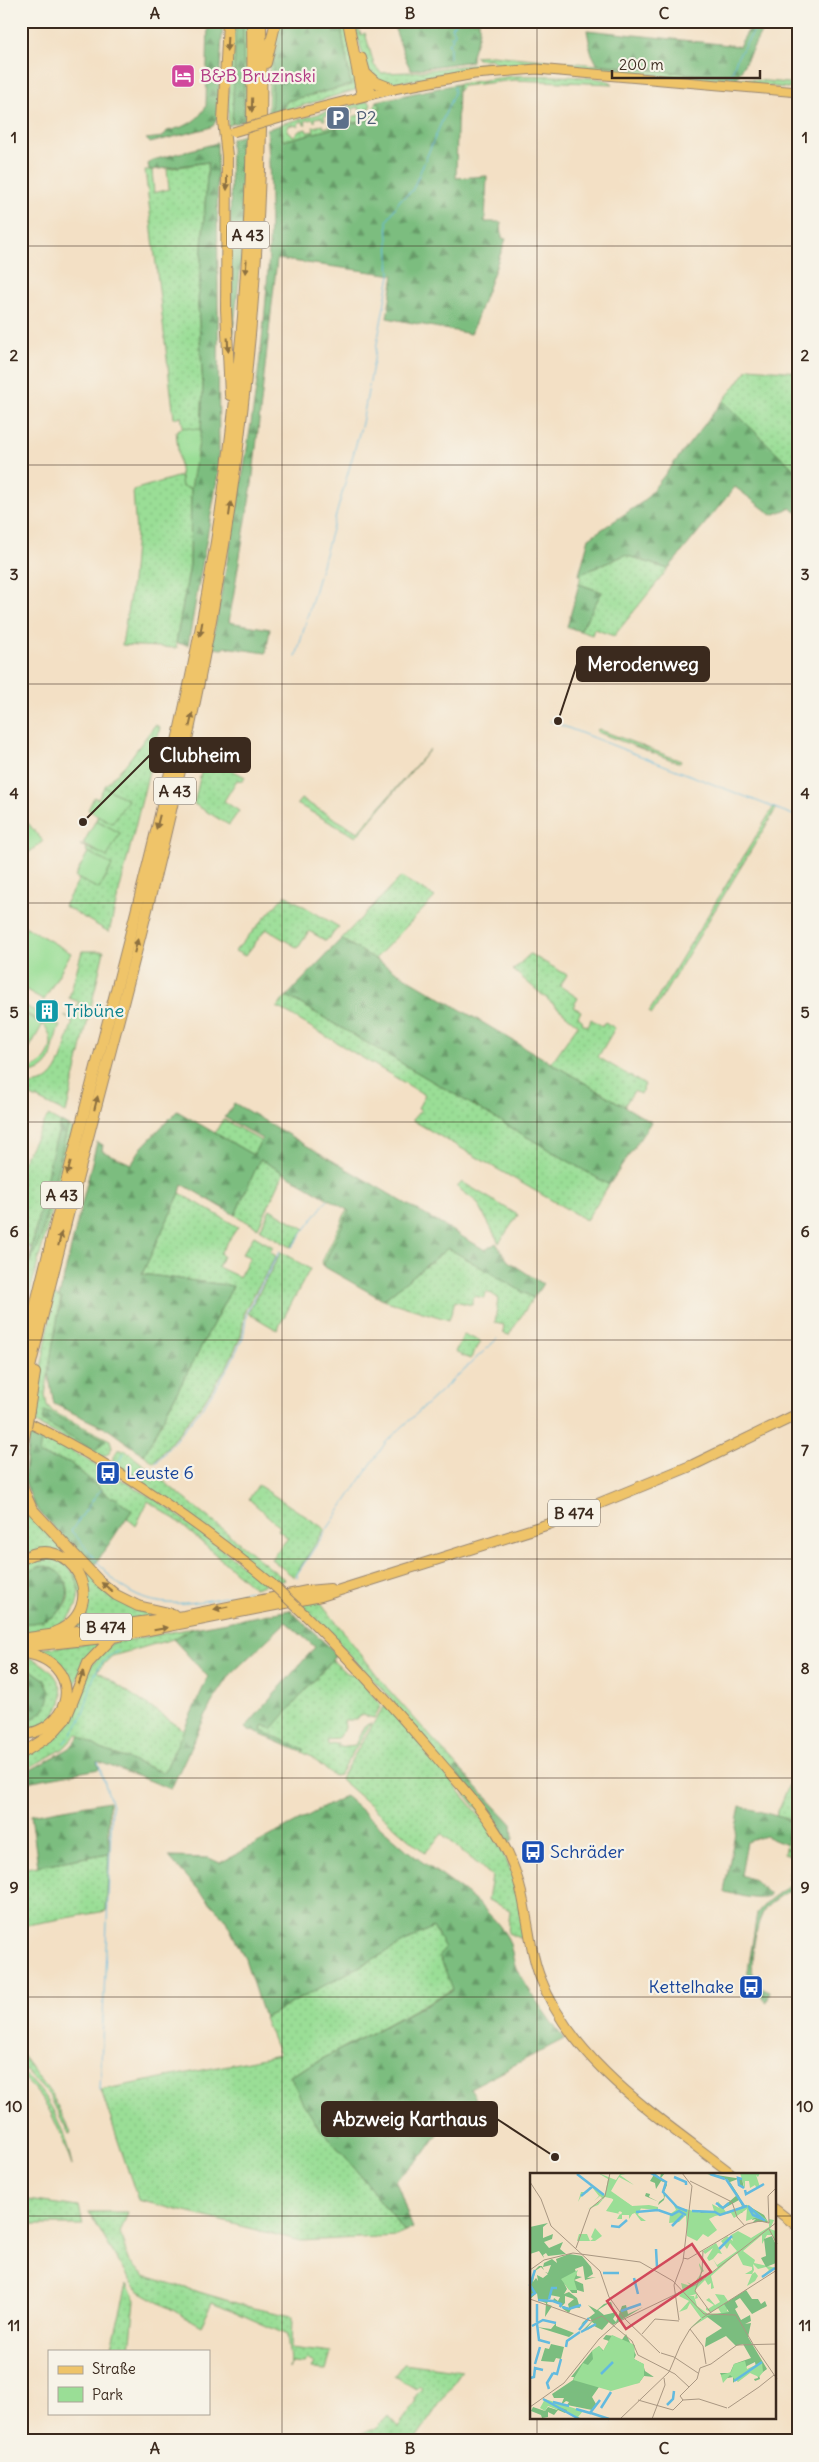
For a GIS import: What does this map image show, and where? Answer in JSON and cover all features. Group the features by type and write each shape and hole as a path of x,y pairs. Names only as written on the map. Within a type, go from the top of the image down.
{"highway":[{"path":"228,21 229,133 226,309 230,393 229,448"},
{"name":"A 43","path":"44,1286 176,745 210,581 229,448 248,245 252,166 252,21"},
{"name":"A 43","path":"21,1366 170,813 214,606 235,474 252,321 259,229 262,108 261,21"},
{"path":"262,108 267,60 276,21"},
{"path":"349,21 366,73 366,95"},
{"path":"349,21 366,95"},
{"path":"366,73 375,82 394,89"},
{"path":"21,1338 33,1298 44,1286 50,1297 25,1408 21,1455"},
{"name":"B 474","path":"23,1642 113,1637 310,1599 549,1524 692,1465 798,1414"},
{"path":"21,1477 23,1490 32,1509 99,1581 116,1595 138,1606 184,1616"},
{"path":"21,1560 38,1553 62,1557 77,1570 84,1593 78,1614 63,1628 23,1642"},
{"name":"B 474","path":"23,1642 184,1616 307,1591 341,1588"},
{"path":"21,1754 51,1735 66,1718 88,1663 113,1637"},
{"path":"21,1652 35,1654 57,1669 63,1681 65,1695 60,1714 51,1725 32,1733 21,1734"}],"main road":[{"path":"229,133 394,89 474,74 537,69 798,92"},
{"path":"24,1423 97,1459 171,1506 272,1584 303,1613 390,1703 493,1827 507,1852 520,1885 539,1977 559,2018 576,2042 640,2102 731,2173"},
{"path":"776,2210 798,2226"}],"green space":[{"path":"208,21 223,21 217,119 213,126 208,128 150,143 146,139 163,137 167,131 190,123 198,117 206,106"},
{"path":"231,21 236,21 232,124 228,126"},
{"path":"236,21 243,21 244,121 232,124"},
{"path":"243,21 247,21 247,120 244,121"},
{"path":"278,21 285,21 273,62 271,113 268,114 270,51"},
{"path":"285,21 340,21 351,85 287,101 281,110 271,113 273,62"},
{"path":"340,21 346,21 357,86 355,90 281,112 287,101 351,85"},
{"path":"353,21 356,21 361,35 365,33 374,65 381,73 411,72 484,63 490,63 492,67 458,71 415,80 382,82 367,69"},
{"path":"392,21 479,21 479,33 472,61 411,70"},
{"path":"754,21 767,21 737,78 597,64 591,52 587,30 739,46"},
{"path":"492,55 798,84 798,89 581,68 502,68 491,59 477,59 474,56"},
{"path":"512,76 583,77 608,81 613,84 514,80 463,86 457,92 458,84"},
{"path":"458,84 456,178 487,176 485,222 501,222 502,238 506,239 471,334 387,318 394,275 277,259 252,484 229,622 270,629 266,653 225,647 222,649 211,648 246,455 264,325 269,260 270,194 267,129 281,125 283,141 370,119 381,107 377,101"},
{"path":"368,101 371,104 369,109 360,111 359,107 352,109 353,113 350,113 349,110 343,112 341,116 340,112 333,114 334,117 332,118 331,114 324,116 325,120 321,117 315,118 315,122 312,119 305,121 306,124 304,125 303,121 298,123 299,126 289,125 287,131 294,136 299,131 306,129 307,132 314,131 313,127 323,125 324,128 331,126 330,123 340,124 340,120 343,120 345,123 353,121 352,117 373,111 377,101 381,106 370,119 282,141 281,124"},
{"path":"247,134 242,255 232,342 230,249 231,139"},
{"path":"217,143 219,469 188,645 176,643 190,565 191,488 201,430 203,387 198,305 208,162 152,170 149,169 148,164 153,160"},
{"path":"208,162 198,305 203,387 201,430 183,427 181,416 174,418 145,170 152,170 154,193 169,189 167,169"},
{"path":"749,368 798,372 798,473 723,401"},
{"path":"723,401 798,473 798,513 790,508 772,515 735,487 668,569 625,555 579,575 589,538 644,501"},
{"path":"183,427 201,430 191,488 182,487 176,431"},
{"path":"180,476 182,487 191,488 190,565 176,643 177,648 122,645 132,582 136,533 133,490"},
{"path":"625,555 668,569 614,636 594,629 592,635 580,631 602,592 579,584 581,574"},
{"path":"579,584 602,592 580,631 567,627"},
{"path":"155,725 160,727 109,932 64,906 79,879 99,889 112,866 86,851 87,848 80,845 107,856 120,833 96,820 98,815 112,822 128,800 104,787 126,764"},
{"path":"598,729 681,761 680,763 597,732"},
{"path":"430,749 356,837 297,804 301,799 358,832"},
{"path":"205,755 245,777 243,781 237,780 224,801 239,811 229,825 194,804"},
{"path":"104,787 128,800 112,823 88,810 94,797 98,799"},
{"path":"773,808 776,809 652,1014 649,1012"},
{"path":"21,815 43,841 21,859"},
{"path":"96,820 120,833 107,857 83,844"},
{"path":"88,852 112,865 99,889 75,877"},
{"path":"401,877 435,897 375,959 341,939"},
{"path":"285,895 339,927 326,941 309,931 298,948 266,929 245,956 235,951"},
{"path":"21,924 71,953 44,1000 21,987"},
{"path":"341,939 651,1122 609,1185 287,996"},
{"path":"82,951 104,951 66,1113 21,1091 21,1084 35,1084 45,1081 59,1065 73,1022 64,1016 72,1018 79,1002 69,998"},
{"path":"530,954 567,975 560,986 578,998 573,1007 581,1011 578,1017 582,1020 583,1024 588,1026 591,1019 602,1026 605,1022 615,1028 598,1057 645,1085 640,1094 634,1091 624,1106 551,1063 578,1025 513,970"},
{"path":"287,996 609,1185 586,1220 412,1120 421,1110 418,1108 425,1095 277,1007"},
{"path":"21,1003 60,1026 51,1057 47,1064 42,1069 33,1072 21,1073 21,1070 30,1069 44,1060 51,1047 51,1039 43,1024 21,1010"},
{"path":"21,1012 43,1024 21,1063"},
{"path":"234,1103 485,1250 496,1243 508,1261 543,1284 533,1298 448,1248 383,1300 323,1266 349,1211 260,1159 235,1215 182,1184 180,1193 142,1274 233,1286 144,1455 109,1430 54,1404 48,1372 61,1298 59,1297 97,1142 103,1145 102,1151 131,1164 142,1147 177,1111 253,1155 262,1139 224,1117"},
{"path":"48,1116 61,1123 31,1248 21,1242 21,1164"},
{"path":"223,1119 261,1141 253,1155 215,1133"},
{"path":"61,1122 68,1126 41,1238 28,1265 51,1157"},
{"path":"68,1126 73,1129 21,1327 21,1292 28,1265 41,1237"},
{"path":"260,1159 284,1173 258,1228 235,1215"},
{"path":"462,1182 518,1215 499,1243 477,1202 457,1187"},
{"path":"180,1193 238,1227 220,1253 223,1256 218,1267 239,1277 250,1257 242,1254 254,1236 273,1247 270,1252 276,1256 245,1310 241,1336 227,1366 202,1404 154,1463 144,1455 233,1286 142,1274"},
{"path":"270,1209 305,1229 291,1247 260,1230"},
{"path":"347,1210 349,1211 323,1266 321,1264"},
{"path":"448,1248 533,1298 509,1335 503,1333 504,1325 495,1323 498,1298 487,1291 484,1298 474,1296 472,1305 455,1301 449,1320 383,1300"},
{"path":"281,1252 310,1269 277,1330 248,1313"},
{"path":"54,1295 61,1298 45,1395 47,1405 53,1412 110,1440 112,1447 102,1457 32,1421"},
{"path":"464,1334 481,1342 470,1359 455,1352"},
{"path":"45,1411 106,1440 94,1451 43,1421"},
{"path":"30,1429 41,1439 39,1455 69,1462 110,1497 114,1497 132,1510 92,1569 34,1506 24,1479"},
{"path":"35,1429 163,1504 267,1584 254,1588 176,1520 148,1501 136,1526 127,1518 132,1510 110,1497 69,1462 39,1455 31,1430"},
{"path":"118,1450 125,1450 285,1580 276,1583 113,1464 113,1457"},
{"path":"258,1485 325,1529 294,1577 271,1559 288,1538 278,1530 280,1527 249,1499"},
{"path":"21,1494 99,1584 160,1616 70,1628 84,1606 71,1559 21,1556"},
{"path":"43,1556 60,1560 70,1568 78,1586 76,1605 72,1614 56,1627 43,1631 21,1633 21,1624 41,1621 55,1615 65,1606 68,1599 69,1592 64,1579 53,1569 46,1566 29,1571 21,1578 21,1564"},
{"path":"40,1566 58,1572 64,1579 67,1587 65,1603 60,1611 48,1619 21,1624 21,1578 29,1571"},
{"path":"318,1599 387,1688 458,1767 454,1771 486,1810 514,1852 510,1851 388,1695 300,1604"},
{"path":"290,1610 337,1654 272,1729 264,1725 261,1731 304,1749 302,1752 245,1728 315,1647 286,1622 231,1674 211,1704 171,1789 97,1761 99,1769 21,1783 21,1777 25,1773 70,1748 80,1736 101,1749 164,1773 208,1677 173,1639 194,1628"},
{"path":"194,1628 173,1639 112,1656 97,1671 184,1730 164,1773 101,1749 77,1734 63,1749 21,1772 21,1758 51,1738 86,1671 112,1643"},
{"path":"100,1642 83,1666 68,1706 56,1725 48,1732 21,1740 21,1737 34,1735 46,1730 62,1713 66,1702 67,1690 64,1678 57,1666 47,1658 31,1650"},
{"path":"21,1655 34,1659 53,1674 59,1683 62,1693 61,1704 55,1715 44,1725 21,1730 21,1721 38,1716 45,1708 50,1691 44,1679 21,1663"},
{"path":"332,1660 346,1673 355,1675 381,1705 374,1718 361,1715 357,1720 344,1720 345,1728 337,1739 327,1740 328,1745 338,1744 338,1747 355,1745 364,1726 371,1723 339,1775 334,1776 310,1756 302,1752 304,1749 261,1731 264,1725 272,1728"},
{"path":"21,1663 44,1679 50,1691 48,1703 42,1712 38,1716 21,1721"},
{"path":"385,1707 392,1709 493,1832 515,1879 526,1934 524,1937 519,1938 508,1933 510,1910 488,1900 492,1876 442,1834 425,1853 340,1779"},
{"path":"798,1763 798,1822 776,1816"},
{"path":"458,1767 512,1824 513,1838 510,1844 454,1770"},
{"path":"345,1796 408,1851 462,1890 498,1924 509,1940 517,1970 539,2005 564,2039 470,2088 476,2099 448,2120 424,2154 395,2181 413,2228 405,2232 344,2155 320,2129 304,2105 290,2076 453,1990 439,1955 445,1948 433,1927 264,2018 245,1959 225,1919 169,1857 209,1858 220,1863"},
{"path":"109,1801 109,1853 38,1866 31,1815"},
{"path":"740,1806 791,1820 786,1845 765,1836 747,1842 741,1875 754,1880 770,1895 765,1897 754,1898 724,1892"},
{"path":"791,1820 798,1822 798,1851 785,1849"},
{"path":"785,1849 798,1851 798,1873 788,1880 790,1865 794,1866 796,1857 784,1853"},
{"path":"109,1853 106,1911 21,1926 21,1869"},
{"path":"798,1879 798,1885 766,1908 756,1932 752,1965 753,1973 758,1984 770,1992 767,2002 755,1992 747,1977 757,1913 768,1901"},
{"path":"433,1927 445,1948 439,1955 453,1989 290,2076 320,2129 344,2155 405,2232 396,2236 301,2241 138,2200 101,2090 279,2055 264,2018"},
{"path":"21,2054 52,2095 71,2133 69,2134 49,2095 21,2066"},
{"path":"21,2072 41,2091 55,2114 61,2127 72,2166 53,2117 39,2095 21,2077"},
{"path":"21,2199 79,2207 83,2225 21,2225"},
{"path":"89,2212 128,2212 120,2233 129,2262 145,2276 253,2308 292,2316 291,2348 331,2353 326,2370 311,2369 314,2364 307,2360 304,2364 292,2363 289,2370 290,2357 287,2335 213,2302 201,2326 139,2291 126,2275"},
{"path":"127,2284 135,2300 130,2350 112,2346"},
{"path":"404,2363 462,2371 414,2441 360,2441 356,2435 375,2429 388,2416 398,2427 416,2402 415,2397 422,2388 419,2386 416,2389 394,2376"}],"waterway":[{"path":"450,58 450,46 448,44 453,39 451,36 455,32 451,27 458,21"},
{"path":"730,79 737,58 760,21"},
{"path":"296,657 362,423 390,275 387,221 400,200 412,191 454,93 454,87"},
{"path":"550,721 798,817"},
{"path":"292,1247 327,1200"},
{"path":"21,1243 30,1249"},
{"path":"156,1463 204,1405 229,1366 243,1337 247,1311 280,1251"},
{"path":"297,1578 297,1574 386,1442 497,1339"},
{"path":"117,1464 124,1453"},
{"path":"106,1482 110,1475"},
{"path":"100,1490 71,1531 109,1575 124,1588 138,1596 153,1601 169,1603 203,1601 251,1591"},
{"path":"64,1743 80,1721 96,1672 108,1657 118,1651"},
{"path":"98,1762 112,1805 100,2090"}],"place":[{"name":"B&B Bruzinski","path":"183,76"},
{"name":"P2","path":"338,118"},
{"name":"Merodenweg","path":"558,721"},
{"name":"Clubheim","path":"83,822"},
{"name":"Tribüne","path":"47,1011"},
{"name":"Leuste 6","path":"108,1473"},
{"name":"Schräder","path":"533,1852"},
{"name":"Kettelhake","path":"751,1987"},
{"name":"Abzweig Karthaus","path":"555,2157"}]}
